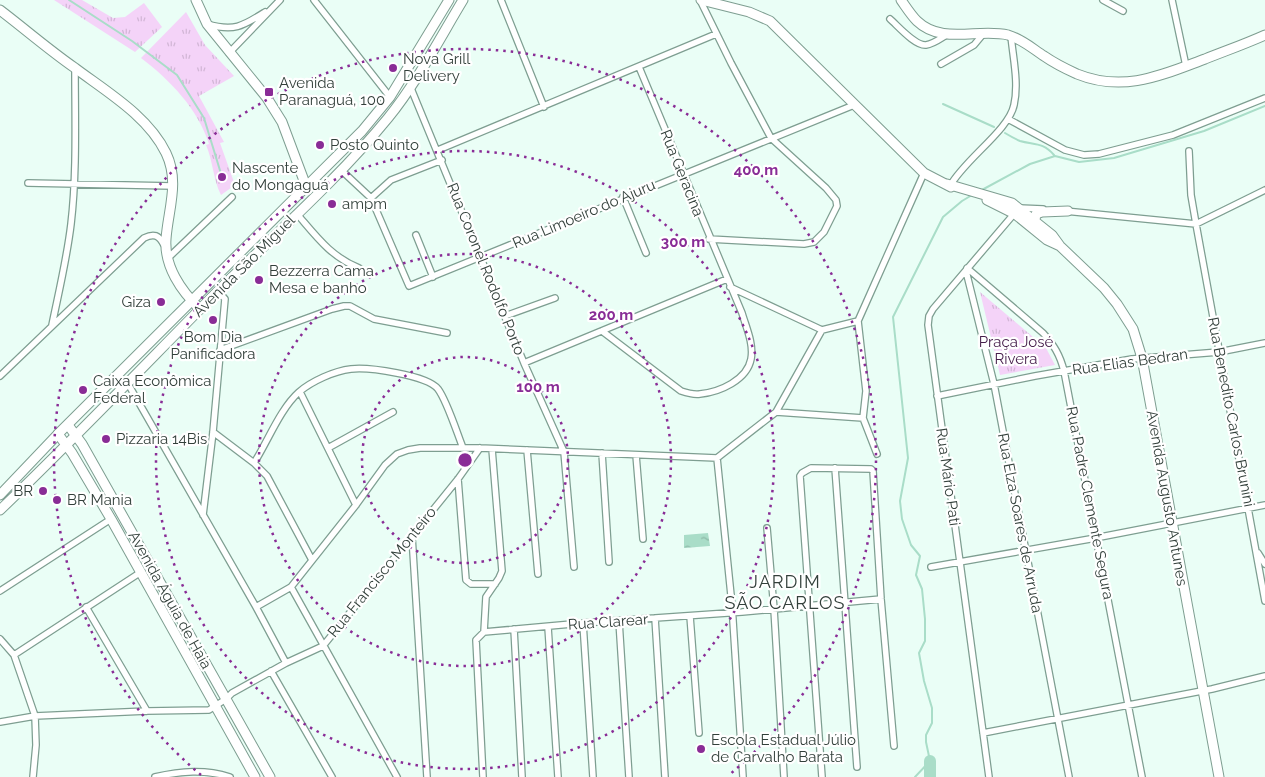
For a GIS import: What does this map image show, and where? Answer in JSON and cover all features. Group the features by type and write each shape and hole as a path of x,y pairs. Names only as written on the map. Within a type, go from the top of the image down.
{"main road":[{"path":"196,0 207,24 267,98 282,122 308,193 300,211"},
{"name":"Avenida São Miguel","path":"0,495 58,434 345,148 390,97 449,0"},
{"name":"Avenida São Miguel","path":"0,510 76,436 218,291 342,170 389,116 410,86 463,0"},
{"name":"Avenida Augusto Antunes","path":"700,0 749,12 770,21 924,173 986,198 1012,203 1017,211 1047,240 1060,246"},
{"path":"901,0 917,21 926,28 948,34 984,33 1011,36 1034,48 1061,67 1104,82 1125,83 1149,79 1265,35"},
{"path":"0,10 130,110 158,140 171,167 173,186 167,253 174,275 200,309"},
{"name":"Avenida Augusto Antunes","path":"1017,211 1036,220 1052,235 1060,246 1104,288 1133,329 1142,358 1219,777"},
{"path":"1036,220 1036,214 1042,212 1068,211"},
{"name":"Avenida Águia de Haia","path":"68,425 90,459 270,777"},
{"name":"Avenida Águia de Haia","path":"58,434 112,519 255,777"}],"street":[{"path":"230,54 280,0"},
{"path":"314,0 390,97"},
{"path":"501,0 544,107"},
{"path":"700,0 716,34 772,138 826,188 836,200 837,206 824,232 814,242 804,244 709,239"},
{"path":"1102,0 1123,11"},
{"path":"1172,0 1186,66"},
{"path":"207,24 222,28 240,27 274,7"},
{"path":"890,19 922,45 931,44 948,34"},
{"path":"941,64 974,45 984,33"},
{"path":"438,150 716,34"},
{"path":"949,184 1008,119 1014,107 1011,36"},
{"name":"Rua Geracina","path":"602,331 681,391 699,395 718,390 732,383 743,374 750,361 750,338 742,313 709,239 639,67"},
{"path":"52,325 67,255 74,184 75,68"},
{"name":"Rua Coronel Rodolfo Porto","path":"410,86 438,150 524,363 564,452 574,567"},
{"path":"1008,119 1064,150 1084,155 1099,154 1173,135 1265,98"},
{"name":"Rua Limoeiro do Ajuru","path":"371,198 409,286 623,197 854,105"},
{"name":"Rua Benedito Carlos Brunini","path":"1189,151 1190,178 1196,224 1265,601"},
{"path":"342,170 371,198 391,180 442,160"},
{"path":"876,454 863,418 866,391 858,321 924,173"},
{"path":"28,183 173,186"},
{"path":"1017,211 1068,211 1196,224 1265,193"},
{"path":"623,197 646,253"},
{"path":"0,376 144,238 153,234 161,237 167,253 232,198"},
{"path":"300,211 331,252 340,260 360,268"},
{"name":"Rua Mário Pati","path":"989,777 928,325 929,316 966,269 1017,211"},
{"path":"416,235 433,277"},
{"name":"Rua Padre Clemente Segura","path":"966,269 1053,344 1060,356 1142,777"},
{"name":"Rua Elza Soares de Arruda","path":"966,269 994,384 1069,777"},
{"path":"524,363 727,279"},
{"path":"730,287 822,330 858,321"},
{"path":"203,515 213,432 225,299 218,291"},
{"path":"505,316 555,298"},
{"path":"220,350 332,308 344,306 350,306 374,319 447,333"},
{"path":"256,606 291,587 385,465 396,454 420,448 480,448 717,458 776,412 822,330"},
{"name":"Rua Elias Bedran","path":"937,396 1142,358 1219,352 1265,343"},
{"path":"254,463 286,409 300,392 323,378 350,369 382,371 432,383 438,389 463,448"},
{"path":"127,382 256,606 286,663"},
{"path":"300,392 356,505"},
{"path":"328,448 393,412"},
{"path":"776,412 863,418"},
{"path":"213,432 254,463 267,476 312,560"},
{"name":"Rua Francisco Monteiro","path":"216,707 232,693 286,663 323,646 458,479 480,448"},
{"path":"483,777 476,640 484,632 486,597 502,571 492,449"},
{"path":"527,450 538,574"},
{"path":"602,454 609,562"},
{"path":"636,455 642,539"},
{"path":"717,458 732,613 743,777"},
{"path":"835,468 857,767"},
{"path":"822,777 800,476 806,469 871,469 873,471 880,599 894,746"},
{"path":"458,479 466,580 471,584 495,584"},
{"path":"931,567 1172,524 1265,505"},
{"path":"0,591 112,519"},
{"path":"767,528 784,777"},
{"path":"412,536 427,777"},
{"path":"1256,550 1265,564"},
{"path":"14,655 140,572"},
{"path":"291,587 397,777"},
{"name":"Rua Clarear","path":"484,632 732,613 880,599"},
{"path":"86,607 147,711"},
{"path":"690,616 699,733"},
{"path":"655,618 665,777"},
{"path":"619,621 629,777"},
{"path":"583,623 594,777"},
{"path":"548,627 558,777"},
{"path":"514,629 522,777"},
{"path":"0,639 14,655 35,716 36,745 33,777"},
{"path":"271,671 332,777"},
{"path":"983,733 1265,676"},
{"path":"0,722 35,716 209,710 216,707"},
{"path":"155,777 203,771 230,777"}],"green space":[{"path":"54,0 82,0 113,18 125,17 144,3 162,27 135,52"},
{"path":"186,12 205,45 234,76 199,96 224,142 220,143 235,185 221,195 206,145 209,144 198,119 182,96 141,58"},
{"name":"Praça José Rivera","path":"980,292 1046,348 1055,365 1000,375"}],"water":[{"path":"708,533 710,546 684,548 684,535"}],"waterway":[{"path":"69,0 132,41 177,75 204,118 222,177"},
{"path":"943,104 994,127"},
{"path":"980,191 1030,164 1055,156 1079,162 1114,158 1204,131 1265,106"},
{"path":"1005,133 1020,141 1042,146 1054,155"},
{"path":"915,777 930,761 926,735 932,723 932,708 924,681 919,653 925,641 922,589 916,575 920,556 911,545 902,519 900,501 908,458 893,317 943,217 972,195"},
{"path":"930,761 930,777"}],"place":[{"name":"Nova Grill Delivery","path":"393,68"},
{"name":"Avenida Paranaguá, 100","path":"269,92"},
{"name":"Posto Quinto","path":"320,145"},
{"name":"Nascente do Mongaguá","path":"222,177"},
{"name":"ampm","path":"332,204"},
{"name":"Bezzerra Cama Mesa e banho","path":"259,280"},
{"name":"Giza","path":"161,302"},
{"name":"Bom Dia Panificadora","path":"213,320"},
{"name":"Caixa Econômica Federal","path":"83,390"},
{"name":"Pizzaria 14Bis","path":"106,439"},
{"name":"BR","path":"43,491"},
{"name":"BR Mania","path":"57,500"},
{"name":"Escola Estadual Júlio de Carvalho Barata","path":"701,749"}],"district":[{"name":"JARDIM SÃO CARLOS","path":"785,591"}]}
